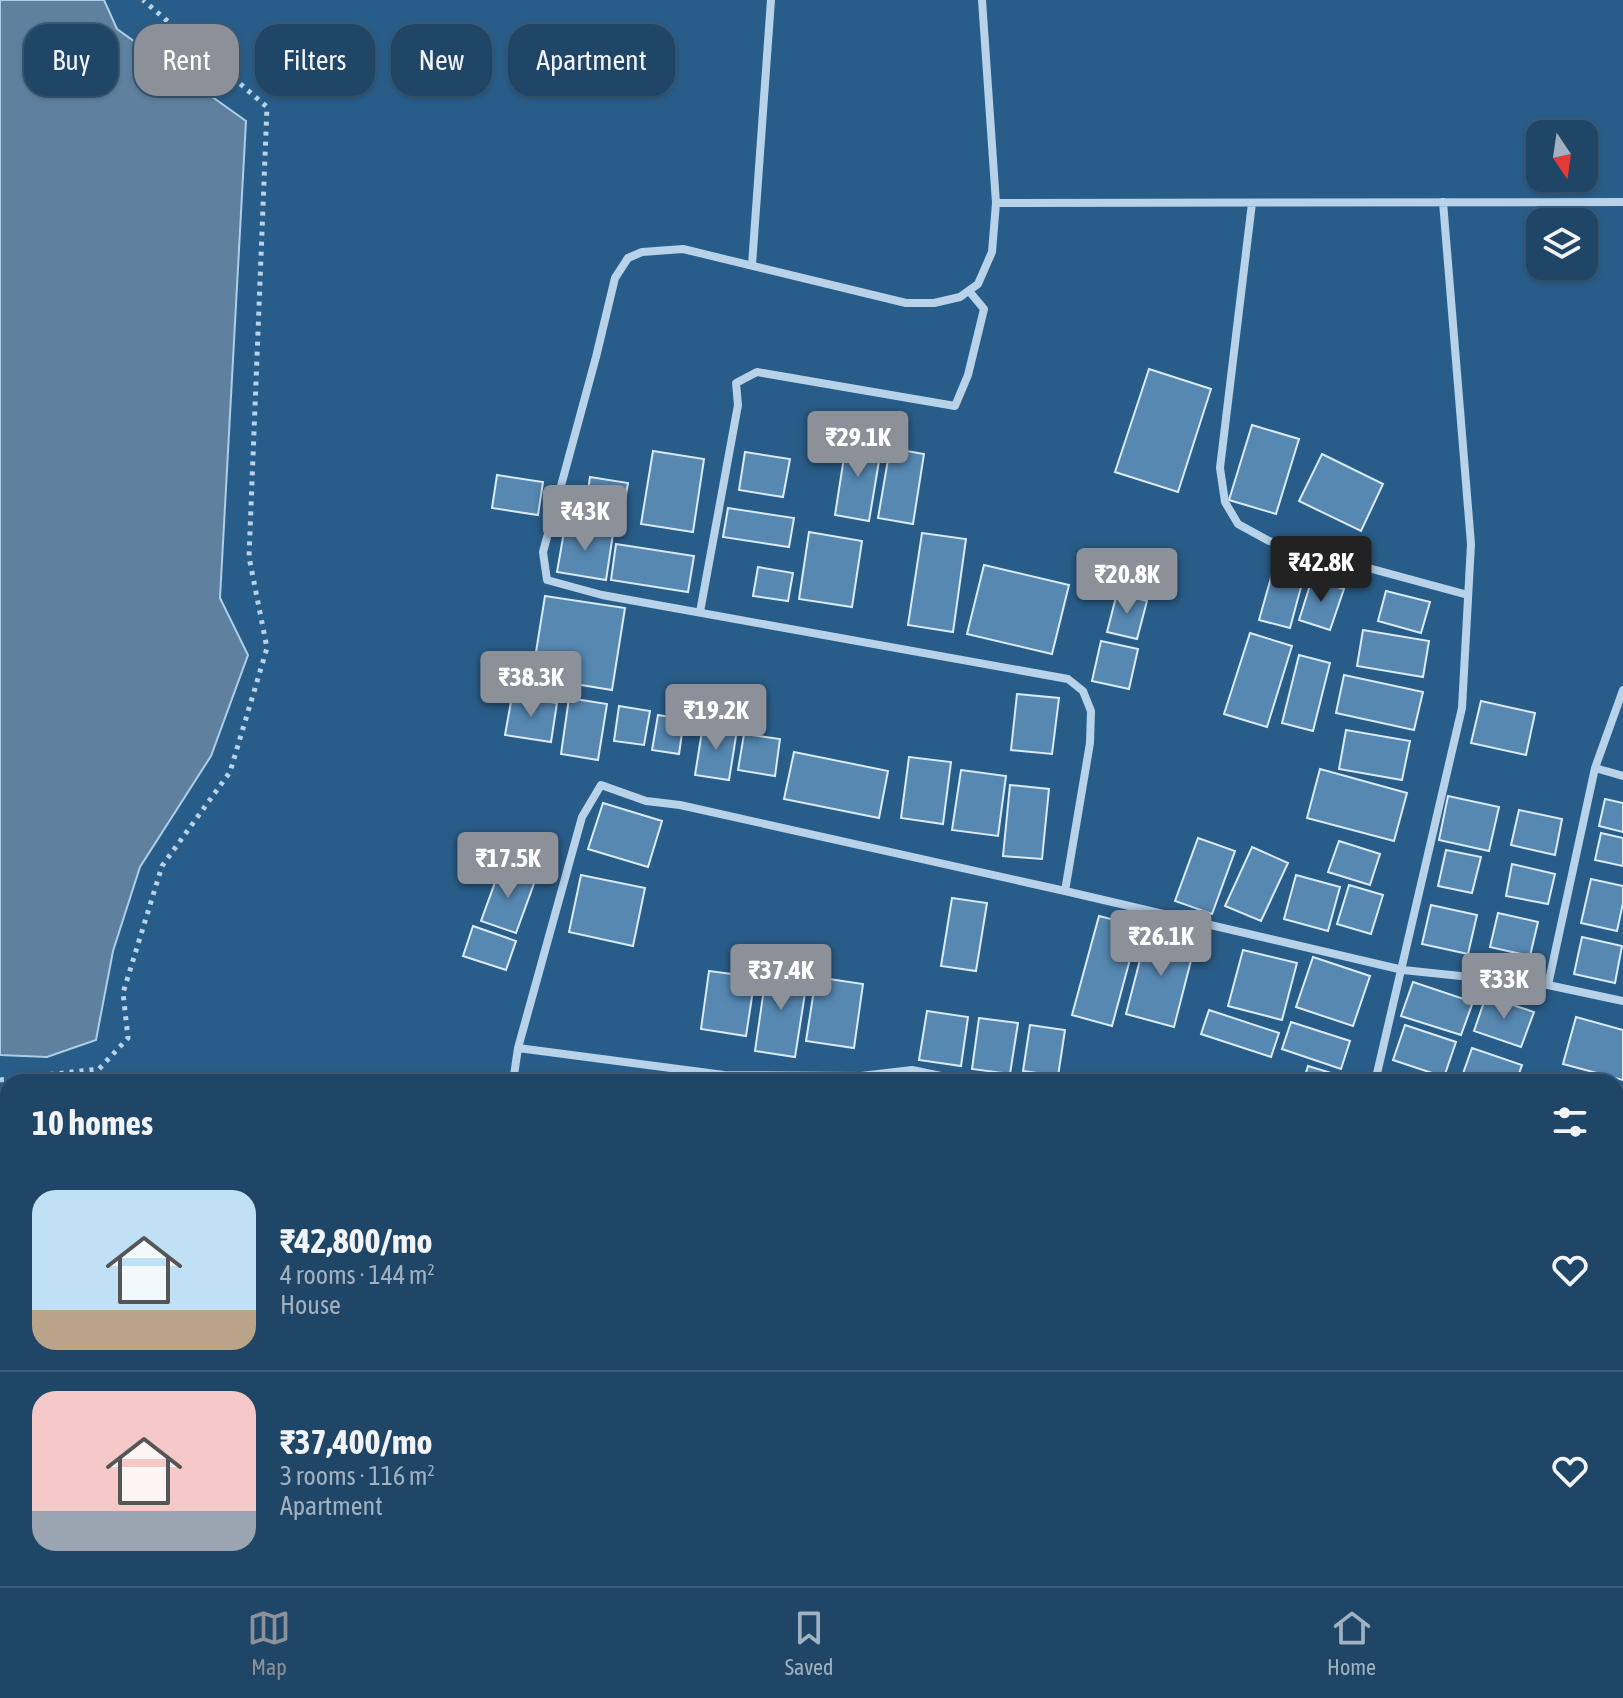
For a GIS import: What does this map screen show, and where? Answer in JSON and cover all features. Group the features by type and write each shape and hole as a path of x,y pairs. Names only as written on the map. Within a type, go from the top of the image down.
{"street":[{"path":"752,265 771,0"},
{"path":"982,0 996,203 992,252 978,284 960,297 934,303 906,303 683,249 642,252 628,258 615,278 543,552 547,580 602,595 1068,679 1083,691 1091,711 1090,743 1065,891"},
{"path":"1377,1074 1462,708 1471,544 1443,202"},
{"path":"996,203 1623,202"},
{"path":"1252,203 1220,468 1225,502 1238,524 1269,541 1468,595"},
{"path":"700,612 738,405 736,383 757,372 955,406 968,375 984,309 969,291"},
{"path":"1548,985 1595,768 1623,690"},
{"path":"1595,768 1623,776"},
{"path":"514,1074 518,1048 582,817 601,785 646,801 680,805 1403,970 1548,985 1623,1001"},
{"path":"518,1048 691,1074"},
{"path":"912,1070 912,1074"},
{"path":"878,1074 912,1070 931,1074"}],"path":[{"path":"54,1074 99,1069 128,1038 123,993 162,866 230,772 267,648 249,557 267,107 143,0"}],"water":[{"path":"0,0 104,0 115,24 24,24 24,96 118,96 118,30 134,41 134,96 211,96 246,121 220,598 248,655 211,756 140,867 113,951 96,1040 47,1057 0,1055"}],"building":[{"path":"1149,369 1211,389 1178,492 1115,472"},
{"path":"1252,425 1299,439 1276,514 1229,500"},
{"path":"847,438 882,443 869,521 835,515"},
{"path":"890,448 924,454 913,524 878,518"},
{"path":"653,451 704,459 693,532 641,524"},
{"path":"745,452 790,459 783,497 739,490"},
{"path":"1322,454 1383,484 1361,531 1299,501"},
{"path":"497,475 543,482 538,515 492,508"},
{"path":"590,477 628,483 621,524 584,518"},
{"path":"728,508 794,518 789,547 723,537"},
{"path":"565,526 613,534 606,580 557,572"},
{"path":"809,532 862,541 852,607 799,599"},
{"path":"922,533 966,539 953,632 908,625"},
{"path":"616,544 694,556 688,592 611,580"},
{"path":"984,565 1069,585 1052,654 967,634"},
{"path":"758,567 793,573 788,601 753,596"},
{"path":"1274,567 1304,576 1290,628 1259,620"},
{"path":"1312,579 1344,589 1330,630 1299,620"},
{"path":"1386,591 1430,602 1421,633 1378,621"},
{"path":"1117,593 1147,601 1137,639 1107,632"},
{"path":"545,596 625,608 612,690 532,677"},
{"path":"1363,630 1429,641 1423,677 1357,666"},
{"path":"1250,633 1292,646 1267,727 1224,714"},
{"path":"1101,641 1138,649 1129,689 1092,681"},
{"path":"1299,655 1330,663 1313,731 1282,723"},
{"path":"1344,675 1423,692 1414,730 1336,713"},
{"path":"1017,694 1059,698 1052,754 1011,750"},
{"path":"512,696 557,703 551,742 505,735"},
{"path":"569,698 607,704 598,760 561,754"},
{"path":"1481,701 1535,713 1526,755 1471,743"},
{"path":"619,706 650,711 644,745 614,741"},
{"path":"658,715 684,719 679,754 652,750"},
{"path":"703,725 737,730 729,780 695,775"},
{"path":"1346,730 1410,741 1402,780 1339,769"},
{"path":"744,734 780,739 775,776 738,770"},
{"path":"794,752 888,771 879,818 784,799"},
{"path":"909,757 951,762 943,824 901,818"},
{"path":"1320,769 1407,793 1394,841 1307,818"},
{"path":"961,770 1006,776 998,836 952,830"},
{"path":"1010,785 1049,789 1042,859 1003,856"},
{"path":"1448,796 1499,807 1489,851 1439,840"},
{"path":"1605,799 1623,803 1623,832 1599,826"},
{"path":"603,803 662,821 648,867 588,849"},
{"path":"1519,810 1562,819 1555,855 1511,845"},
{"path":"1601,833 1623,838 1623,866 1595,860"},
{"path":"1198,838 1235,851 1212,914 1175,901"},
{"path":"1339,841 1380,854 1370,885 1328,872"},
{"path":"1252,847 1288,863 1261,921 1225,906"},
{"path":"1446,850 1481,857 1472,893 1438,886"},
{"path":"1512,864 1555,874 1548,904 1506,896"},
{"path":"501,866 536,878 516,933 481,921"},
{"path":"581,875 645,888 633,946 569,932"},
{"path":"1296,875 1340,887 1328,931 1284,919"},
{"path":"1591,879 1623,886 1617,931 1581,923"},
{"path":"1349,885 1383,895 1371,934 1337,924"},
{"path":"952,898 987,903 976,971 941,966"},
{"path":"1431,905 1477,915 1468,954 1422,944"},
{"path":"1498,913 1538,922 1530,956 1490,947"},
{"path":"1099,916 1139,926 1112,1026 1072,1015"},
{"path":"473,926 516,941 506,970 463,956"},
{"path":"1148,929 1196,941 1174,1027 1126,1014"},
{"path":"1582,937 1622,946 1615,983 1574,974"},
{"path":"1243,950 1297,963 1282,1020 1228,1006"},
{"path":"1313,957 1370,976 1353,1026 1296,1007"},
{"path":"767,968 808,974 795,1057 755,1051"},
{"path":"709,971 755,977 746,1036 701,1029"},
{"path":"816,977 863,984 854,1048 806,1041"},
{"path":"1413,982 1473,1002 1461,1035 1401,1016"},
{"path":"1486,996 1534,1012 1521,1047 1474,1031"},
{"path":"1209,1010 1279,1033 1271,1057 1201,1034"},
{"path":"927,1011 968,1017 961,1066 919,1060"},
{"path":"1576,1017 1623,1030 1623,1074 1600,1074 1563,1064"},
{"path":"979,1018 1018,1023 1010,1074 972,1069"},
{"path":"1291,1022 1350,1041 1341,1069 1282,1049"},
{"path":"1030,1025 1065,1030 1058,1074 1023,1071"},
{"path":"1405,1025 1456,1042 1445,1074 1435,1074 1393,1060"},
{"path":"1472,1048 1522,1065 1519,1074 1463,1074"},
{"path":"1308,1066 1334,1074 1306,1074"}]}
